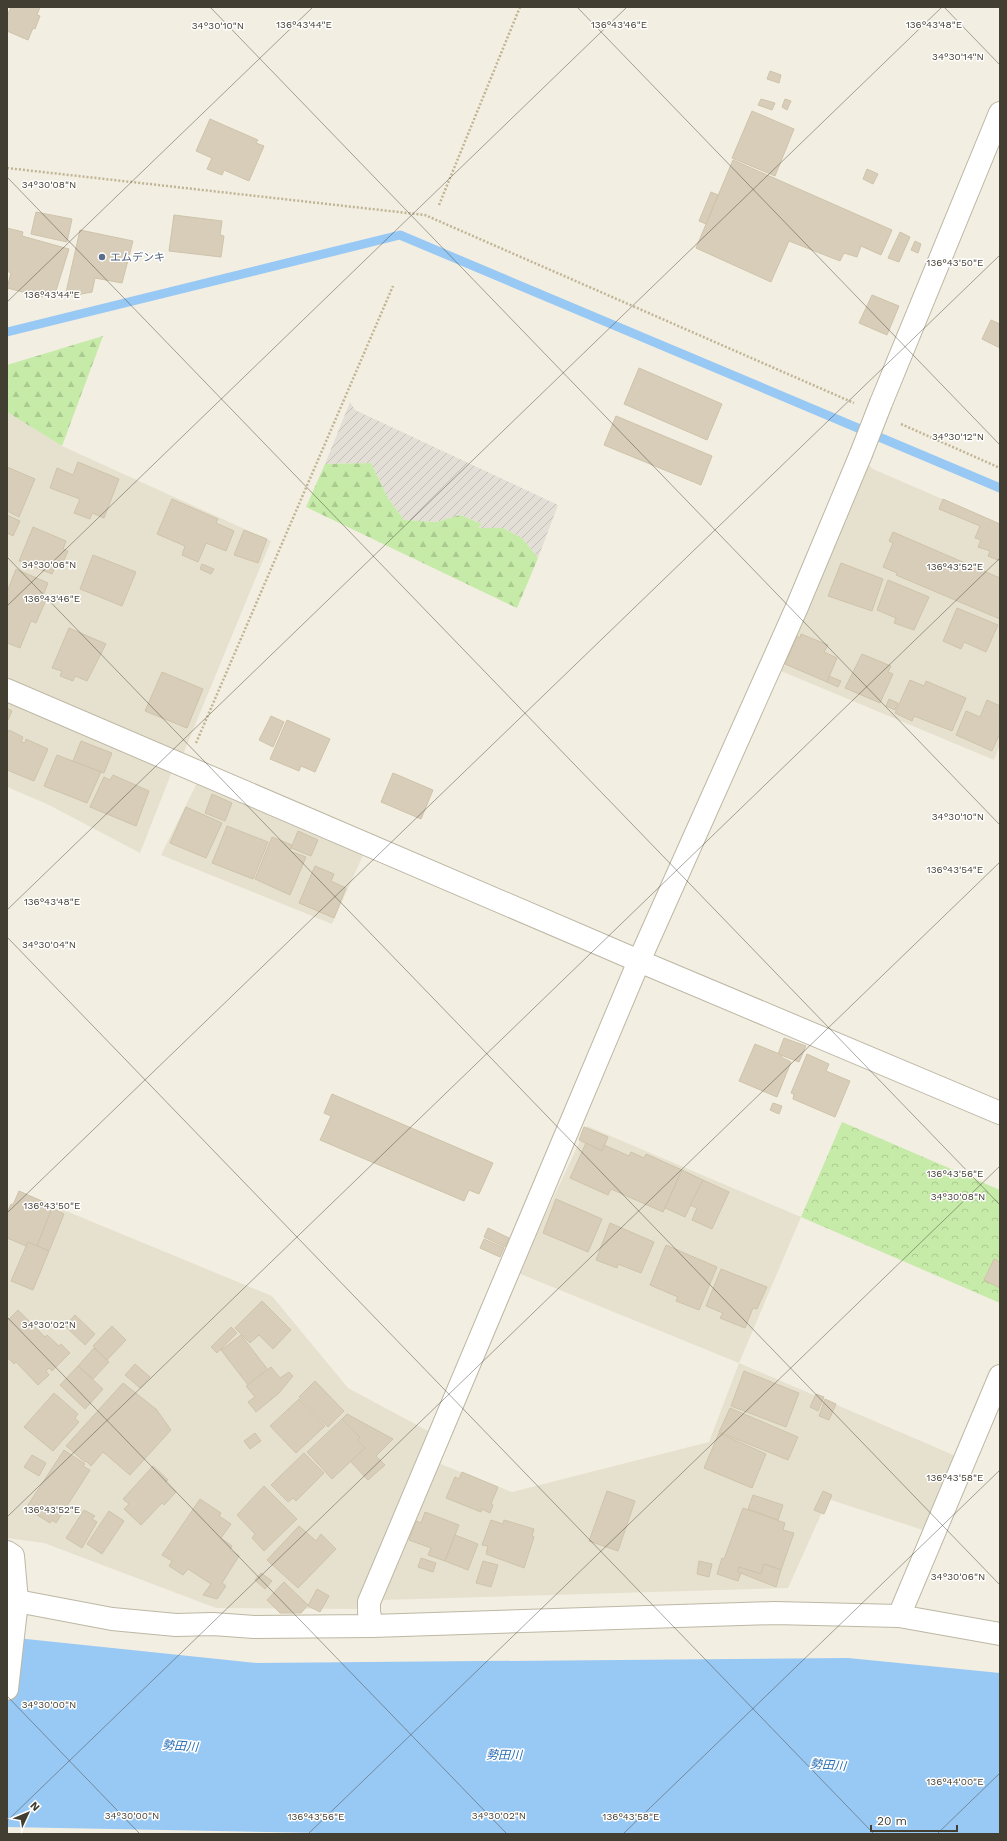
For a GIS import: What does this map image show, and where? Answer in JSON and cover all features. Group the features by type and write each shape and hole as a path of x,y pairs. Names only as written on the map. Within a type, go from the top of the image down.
{"street":[{"path":"372,1626 369,1602 639,961 797,607 1000,113"},
{"path":"7,690 639,961 1000,1113"},
{"path":"899,1616 1000,1376"},
{"path":"7,1552 13,1556 14,1604 7,1689"},
{"path":"14,1604 112,1618 176,1625 372,1626 774,1613 899,1616 1000,1634"}],"path":[{"path":"439,205 520,7"},
{"path":"7,168 425,215 854,404"},
{"path":"186,767 393,286"},
{"path":"898,423 1000,468"}],"shaded area":[{"path":"350,402 355,410 558,505 538,558 522,538 503,528 478,528 482,524 460,515 436,522 404,520 388,498 371,463 325,464"},
{"path":"7,412 62,446 271,541 181,759 7,679"},
{"path":"868,464 873,469 1000,524 1000,744 994,760 781,671"},
{"path":"7,700 173,769 140,853 47,804 7,787"},
{"path":"198,781 365,851 332,924 161,855"},
{"path":"587,1126 801,1217 739,1363 518,1273"},
{"path":"20,1192 272,1296 348,1388 430,1432 356,1609 216,1608 44,1543 7,1538 7,1212"},
{"path":"739,1363 958,1457 926,1531 828,1499 788,1588 383,1600 438,1463 512,1492 709,1442"}],"green space":[{"path":"103,336 62,446 7,412 7,365"},
{"path":"371,463 388,498 404,520 436,522 460,515 482,524 478,528 503,528 522,538 538,558 517,608 306,507 325,464"},
{"path":"842,1122 1000,1190 1000,1303 801,1217"}],"water":[{"name":"勢田川","path":"7,1637 257,1663 848,1658 1000,1673 1000,1834 377,1834 7,1827"}],"building":[{"path":"11,7 40,7 37,15 40,16 35,29 33,28 28,40 7,31 7,16"},
{"path":"770,71 781,75 779,83 767,79"},
{"path":"761,99 775,103 772,110 758,105"},
{"path":"785,99 791,101 787,110 782,107"},
{"path":"752,111 794,129 775,176 732,158"},
{"path":"210,119 258,140 256,143 264,146 249,181 224,170 222,175 207,169 212,158 196,151"},
{"path":"733,160 892,230 881,255 861,246 857,257 844,253 840,261 789,241 771,282 696,248"},
{"path":"867,169 878,174 873,184 863,179"},
{"path":"711,192 718,195 706,224 699,221"},
{"path":"36,212 72,219 67,242 31,234"},
{"path":"174,215 222,221 220,235 224,236 221,257 169,251"},
{"path":"7,228 23,232 22,236 69,249 55,294 44,291 43,297 7,288 11,273 7,271"},
{"name":"エムデンキ","path":"80,230 133,241 122,283 95,278 92,292 65,297"},
{"path":"900,232 910,237 899,262 888,258"},
{"path":"915,241 921,244 918,253 911,250"},
{"path":"872,295 899,306 887,335 859,323"},
{"path":"991,320 1000,324 1000,348 982,339"},
{"path":"639,368 722,404 707,440 624,404"},
{"path":"616,416 712,456 701,485 604,445"},
{"path":"78,462 119,479 104,518 92,513 90,519 74,513 80,499 50,488 57,468 73,475"},
{"path":"7,467 35,479 19,517 7,511"},
{"path":"172,499 218,519 216,523 234,531 226,551 206,543 198,562 182,555 185,546 157,534"},
{"path":"943,499 1000,524 1000,561 988,556 990,551 978,547 981,540 975,538 980,526 939,509"},
{"path":"7,515 20,521 13,536 7,533"},
{"path":"33,527 66,541 63,549 68,551 63,562 58,560 52,574 19,561"},
{"path":"244,530 267,539 258,563 234,555"},
{"path":"893,532 1000,578 1000,619 896,575 897,573 883,567 893,543 889,541"},
{"path":"93,555 136,572 122,606 80,589"},
{"path":"841,563 883,579 872,611 828,596"},
{"path":"202,564 214,569 211,574 200,569"},
{"path":"16,569 48,583 42,598 46,600 36,623 31,621 20,648 7,643 7,592"},
{"path":"888,580 929,597 914,630 894,623 896,618 877,610"},
{"path":"957,608 998,625 986,652 964,642 961,649 943,641"},
{"path":"69,628 106,644 87,681 75,676 73,681 60,676 62,671 52,668"},
{"path":"801,634 828,645 824,652 837,658 827,682 785,664 797,636 800,638"},
{"path":"862,654 891,666 888,672 893,674 880,703 845,688"},
{"path":"162,672 203,689 187,728 145,711"},
{"path":"829,676 841,681 838,687 827,682"},
{"path":"910,680 924,686 926,681 966,698 952,731 914,716 912,721 895,713"},
{"path":"889,699 898,703 895,710 886,706"},
{"path":"987,700 1000,706 1000,733 992,751 956,735 966,711 980,717"},
{"path":"7,708 12,711 7,722"},
{"path":"271,716 284,722 273,747 259,740"},
{"path":"287,720 330,739 315,772 301,766 299,771 270,759"},
{"path":"9,730 23,737 21,742 25,743 26,739 48,749 34,781 7,770 7,734"},
{"path":"81,741 112,753 104,773 73,761"},
{"path":"57,755 101,772 87,803 44,786"},
{"path":"393,773 433,790 421,819 381,802"},
{"path":"113,775 149,791 136,826 90,807 104,777 110,780"},
{"path":"212,794 232,803 225,821 205,813"},
{"path":"186,807 222,823 206,858 170,843"},
{"path":"227,826 268,842 253,879 212,863"},
{"path":"298,831 318,840 311,856 291,848"},
{"path":"272,837 292,845 290,851 306,857 290,895 255,879"},
{"path":"315,866 334,874 331,881 346,888 334,918 299,903"},
{"path":"784,1038 806,1046 799,1062 778,1054"},
{"path":"755,1044 782,1055 781,1057 791,1062 777,1097 739,1081"},
{"path":"807,1054 829,1064 826,1071 850,1081 835,1117 793,1099 794,1094 791,1093"},
{"path":"332,1094 493,1163 479,1194 469,1190 464,1201 320,1140 331,1116 324,1113"},
{"path":"773,1103 782,1106 779,1114 770,1110"},
{"path":"584,1127 608,1137 602,1151 579,1140"},
{"path":"586,1143 602,1151 604,1145 629,1156 631,1152 644,1158 646,1154 682,1170 663,1212 611,1189 608,1195 570,1178"},
{"path":"682,1170 703,1180 685,1217 665,1208"},
{"path":"703,1180 729,1192 712,1229 692,1220 697,1208 690,1205"},
{"path":"19,1191 53,1206 37,1246 28,1242 26,1246 7,1238 7,1213 11,1204 13,1205"},
{"path":"556,1199 602,1219 588,1252 543,1233"},
{"path":"52,1208 64,1214 49,1251 37,1246"},
{"path":"610,1223 654,1242 641,1273 618,1264 617,1268 596,1260"},
{"path":"488,1228 509,1238 505,1247 484,1237"},
{"path":"484,1239 504,1248 500,1257 480,1248"},
{"path":"28,1242 49,1251 33,1290 11,1281"},
{"path":"666,1245 717,1267 699,1310 676,1301 678,1297 650,1285"},
{"path":"994,1259 1000,1262 1000,1288 984,1280"},
{"path":"721,1269 767,1287 757,1309 753,1308 745,1328 720,1318 723,1313 706,1306"},
{"path":"262,1301 291,1330 273,1349 259,1335 250,1343 235,1328"},
{"path":"18,1310 45,1337 47,1335 59,1346 61,1344 70,1353 52,1371 49,1368 46,1371 49,1375 38,1385 16,1362 14,1364 7,1357 7,1321"},
{"path":"75,1315 95,1334 85,1345 65,1326"},
{"path":"112,1326 126,1340 107,1360 93,1346"},
{"path":"231,1327 237,1333 217,1353 211,1347"},
{"path":"241,1335 268,1370 248,1385 221,1350"},
{"path":"94,1348 109,1362 93,1379 78,1366"},
{"path":"135,1364 150,1377 140,1388 125,1375"},
{"path":"78,1366 103,1389 85,1409 60,1385"},
{"path":"271,1367 280,1378 289,1372 293,1376 279,1393 256,1412 248,1402 255,1397 246,1386"},
{"path":"744,1371 799,1393 786,1427 731,1406"},
{"path":"315,1381 344,1411 328,1427 299,1397"},
{"path":"123,1383 156,1409 171,1430 130,1475 103,1452 91,1466 66,1446"},
{"path":"54,1393 78,1414 75,1418 79,1422 53,1451 24,1427"},
{"path":"816,1394 824,1397 818,1411 810,1407"},
{"path":"299,1399 325,1426 296,1453 270,1426"},
{"path":"825,1399 836,1404 829,1420 819,1416"},
{"path":"730,1408 798,1437 788,1460 719,1432"},
{"path":"347,1414 393,1439 376,1456 385,1465 368,1480 350,1461 365,1448 357,1440 360,1437 342,1419"},
{"path":"342,1419 360,1437 357,1440 365,1448 332,1479 307,1452"},
{"path":"255,1433 261,1441 250,1449 244,1441"},
{"path":"719,1433 766,1454 752,1488 704,1468"},
{"path":"64,1450 85,1464 83,1466 90,1470 56,1523 52,1520 50,1523 26,1508"},
{"path":"304,1453 324,1473 296,1501 293,1498 288,1502 271,1485"},
{"path":"32,1455 46,1463 39,1476 24,1467"},
{"path":"153,1466 168,1480 165,1482 176,1492 164,1505 162,1503 141,1525 124,1509 129,1504 123,1499"},
{"path":"462,1472 498,1487 491,1504 493,1505 490,1513 482,1509 481,1512 446,1498 455,1477 459,1479"},
{"path":"264,1486 297,1519 264,1551 252,1538 255,1534 237,1515"},
{"path":"607,1491 635,1501 618,1551 589,1541"},
{"path":"823,1491 832,1495 824,1514 814,1510"},
{"path":"753,1495 783,1505 778,1520 748,1509"},
{"path":"200,1499 221,1513 219,1516 231,1524 221,1538 232,1546 230,1550 239,1556 222,1583 226,1586 217,1599 203,1595 211,1584 188,1569 183,1575 169,1566 172,1561 162,1555"},
{"path":"743,1508 785,1523 783,1530 794,1533 781,1570 764,1564 761,1574 739,1567 738,1572 741,1573 738,1581 717,1574 722,1558 724,1559"},
{"path":"84,1510 95,1516 92,1519 97,1522 82,1548 66,1538"},
{"path":"109,1511 124,1521 102,1554 87,1544"},
{"path":"425,1512 459,1525 445,1561 428,1555 431,1548 409,1540 416,1521 421,1523"},
{"path":"491,1520 503,1524 504,1520 534,1529 532,1536 534,1537 524,1568 486,1554 488,1546 482,1545"},
{"path":"299,1526 316,1541 321,1534 336,1549 298,1588 267,1560"},
{"path":"455,1535 478,1544 468,1570 445,1561"},
{"path":"421,1558 436,1563 433,1572 418,1567"},
{"path":"483,1561 498,1565 491,1587 476,1583"},
{"path":"699,1561 712,1564 709,1577 697,1574"},
{"path":"764,1564 781,1570 776,1587 738,1572 739,1567 761,1574"},
{"path":"261,1573 272,1581 265,1589 255,1580"},
{"path":"284,1582 308,1605 301,1613 280,1613 267,1600"},
{"path":"317,1589 329,1596 320,1612 308,1606"}],"waterway":[{"path":"7,332 400,235 1000,488"}],"place":[{"name":"エムデンキ","path":"102,257"}]}
